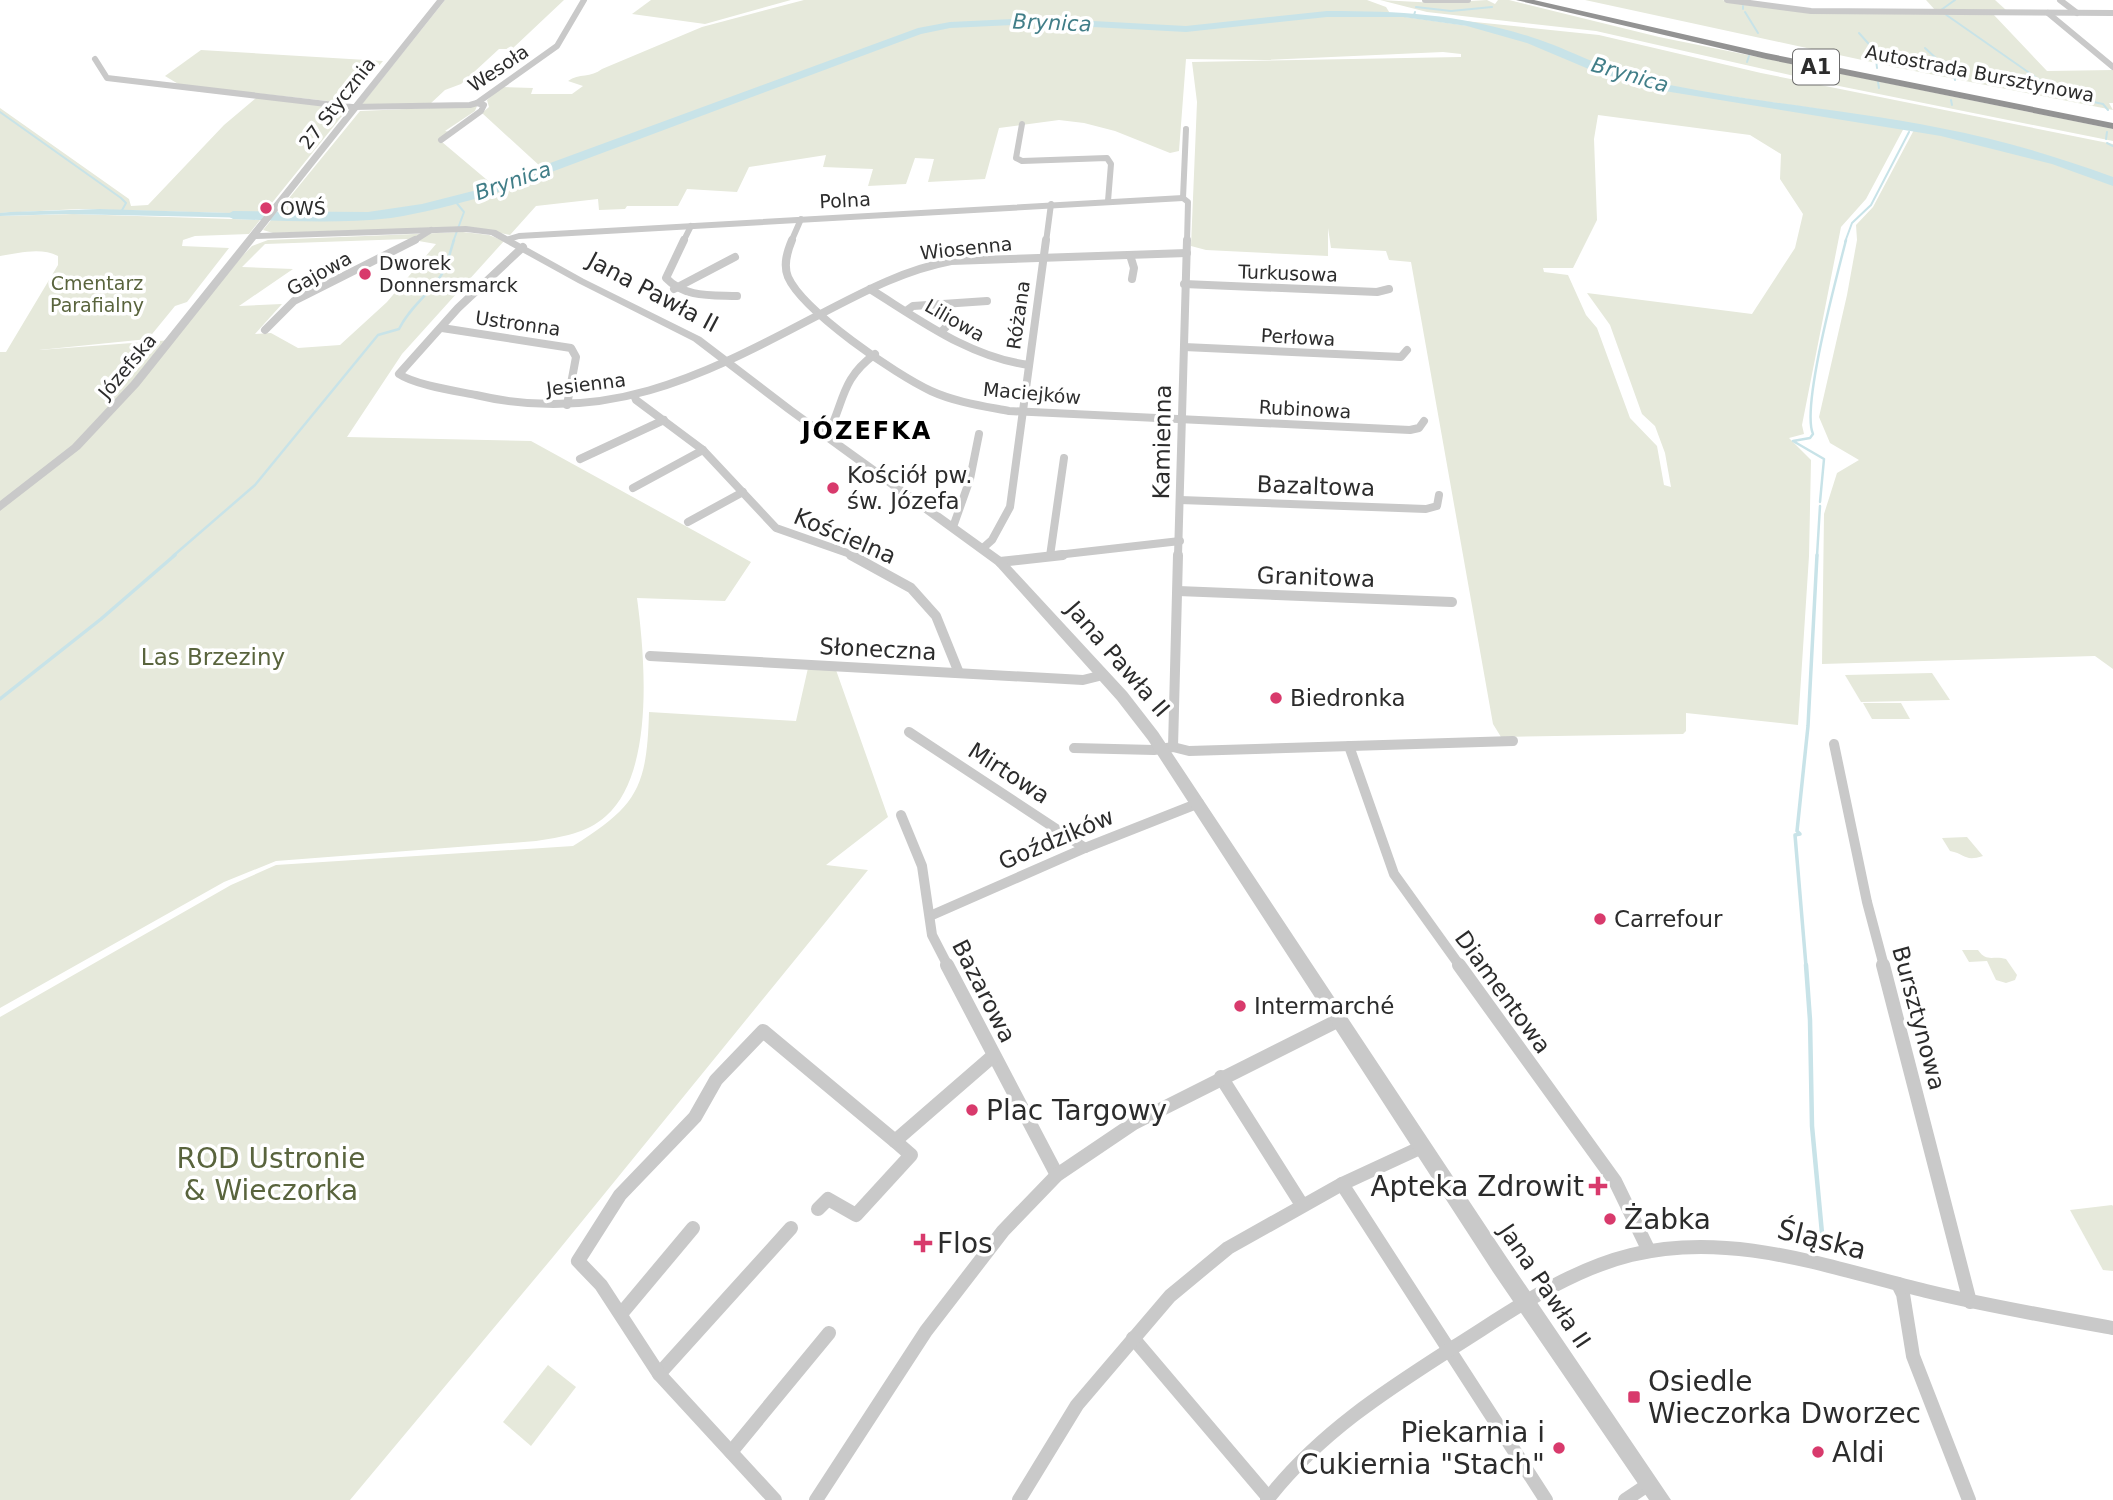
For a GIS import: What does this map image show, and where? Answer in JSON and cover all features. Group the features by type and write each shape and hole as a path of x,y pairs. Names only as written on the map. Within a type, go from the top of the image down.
{"highway":[{"name":"Autostrada Bursztynowa","path":"1521,0 1778,59 2113,126"},
{"name":"Autostrada Bursztynowa","path":"1554,0 1768,49 2113,117"}],"street":[{"name":"27 Stycznia","path":"262,225 441,0"},
{"name":"Wesoła","path":"95,59 107,78 356,107 410,108 477,103 556,46 567,33 584,0"},
{"path":"1425,0 1468,0"},
{"path":"1727,0 1811,11 2113,13"},
{"path":"2060,0 2077,13"},
{"path":"2048,13 2113,67"},
{"path":"441,140 481,111 484,105 477,103"},
{"path":"1022,124 1016,158 1021,161 1107,158 1111,163 1108,201"},
{"name":"Kamienna","path":"1168,748 1180,541 1188,202 1183,198 1186,129"},
{"name":"Polna","path":"509,239 519,236 1183,198"},
{"name":"Różana","path":"983,548 992,541 1010,507 1051,204"},
{"name":"Maciejków","path":"802,219 786,260 787,275 795,291 904,376 931,390 967,402 1023,411 1182,419"},
{"name":"Józefska","path":"0,507 76,447 108,415 262,225"},
{"path":"691,226 666,273 666,278 674,289 700,295 737,296"},
{"name":"Jana Pawła II","path":"253,236 451,229 493,232 574,278 697,339 1000,562 1168,748 1199,803 1422,1147 1655,1492"},
{"name":"Gajowa","path":"265,330 294,301 406,246 431,230"},
{"path":"442,328 514,252 523,247"},
{"name":"Wiosenna","path":"728,361 894,276 929,264 1187,253"},
{"path":"1130,255 1134,268 1132,279"},
{"path":"674,289 735,257"},
{"name":"Turkusowa","path":"1184,284 1377,292 1389,289"},
{"name":"Liliowa","path":"870,289 966,347 990,357 1029,365"},
{"path":"906,311 912,306 987,301"},
{"path":"942,331 946,327 944,304"},
{"name":"Jesienna","path":"442,328 399,374 518,403 567,405 634,394 728,361"},
{"name":"Ustronna","path":"442,328 571,348 576,357 567,405"},
{"name":"Perłowa","path":"1184,347 1401,358 1407,350"},
{"path":"827,436 847,377 857,366 875,354"},
{"name":"Kościelna","path":"634,394 636,400 703,450 776,528 858,558 911,588 936,616 959,673"},
{"name":"Rubinowa","path":"1182,419 1410,430 1419,428 1424,421"},
{"path":"580,459 664,420"},
{"path":"953,527 970,479 979,433"},
{"path":"633,488 703,450"},
{"path":"1050,556 1064,458"},
{"path":"688,522 743,492"},
{"name":"Bazaltowa","path":"1180,500 1426,509 1437,506 1439,495"},
{"path":"1000,562 1180,541"},
{"name":"Granitowa","path":"1178,591 1452,602"},
{"name":"Słoneczna","path":"650,656 1083,680 1103,675"},
{"name":"Mirtowa","path":"909,732 1085,848"},
{"path":"1074,748 1168,748 1189,751 1513,741"},
{"name":"Bursztynowa","path":"1834,744 1867,902 1970,1302"},
{"name":"Diamentowa","path":"1349,746 1394,874 1615,1181 1649,1251"},
{"name":"Goździków","path":"930,916 1085,848 1199,803"},
{"name":"Bazarowa","path":"901,816 922,866 932,934 993,1056 1058,1175"},
{"path":"816,1500 926,1331 1003,1231 1058,1175 1134,1123 1339,1020"},
{"path":"775,1500 659,1374 621,1314 578,1261 620,1195 695,1117 716,1080 763,1031 911,1155 856,1216 828,1199 818,1209"},
{"path":"895,1141 993,1056"},
{"path":"1221,1077 1302,1205"},
{"path":"1019,1500 1077,1405 1170,1296 1228,1248 1342,1184 1422,1147"},
{"path":"1342,1184 1546,1500"},
{"path":"621,1314 693,1228"},
{"path":"659,1374 791,1228"},
{"name":"Śląska","path":"1268,1499 1308,1451 1336,1426 1450,1350 1576,1275 1649,1251 1729,1245 1766,1250 1970,1302 2113,1328"},
{"path":"1898,1284 1903,1294 1913,1356 1969,1500"},
{"path":"731,1452 829,1333"},
{"path":"1133,1338 1268,1499"},
{"path":"1625,1500 1655,1492"}],"green space":[{"path":"445,0 564,0 512,49 499,49 461,84 445,90 430,104 362,104"},
{"path":"651,0 791,0 705,24 632,14"},
{"path":"804,0 1367,0 1386,7 1391,15 1483,28 1529,41 1625,80 1905,126 1866,199 1841,227 1802,425 1804,434 1789,438 1811,460 1809,556 1798,725 1686,713 1686,731 1683,734 1501,737 1493,724 1411,262 1389,260 1386,251 1331,248 1328,228 1328,256 1206,250 1191,246 1197,102 1192,62 1461,57 1461,54 1443,52 1266,60 1186,59 1179,151 1170,153 1115,131 1059,120 999,128 985,179 928,182 934,159 915,158 906,184 868,186 873,169 823,167 826,155 749,167 737,192 687,189 678,206 627,206 625,209 599,210 598,199 536,206 510,235 471,227 273,233 263,230 360,111 477,106 475,111 445,131 455,133 442,142 493,185 541,167 482,113 489,107 487,100 502,87 533,88 531,94 572,94 583,86 568,81 594,74 702,27","holes":["1598,115 1750,135 1781,154 1780,179 1803,214 1795,248 1752,314 1587,293 1610,325 1642,414 1655,426 1665,453 1671,487 1664,485 1657,446 1630,418 1597,328 1586,315 1568,275 1544,272 1543,268 1573,268 1597,220 1594,139"]},
{"path":"1380,0 1437,3 1487,0 1495,4 1498,0 1509,0 1659,37 2113,129 2113,141 1834,85 1596,31 1427,12"},
{"path":"1585,0 1722,0 1810,13 1993,14 2047,71 2113,70 2113,103 2109,103 2113,110 1899,68"},
{"path":"1926,0 1995,0 2006,10 1936,11"},
{"path":"1465,21 1599,35 1761,73 2113,144 2113,180 2055,158 1935,128 1629,78 1524,37"},
{"path":"201,50 383,61 346,103 180,85 165,76"},
{"path":"256,98 342,108 346,111 263,214 79,209 0,213 0,108 129,199 131,206 148,205 224,125"},
{"path":"1915,128 2016,150 2113,185 2113,669 2095,656 1822,664 1824,514 1837,473 1859,460 1830,443 1819,417 1847,295 1857,240 1856,225 1873,207"},
{"name":"Las Brzeziny","path":"73,214 260,220 249,234 195,236 183,240 182,246 229,248 187,302 175,306 148,339 39,350 172,340 243,255 252,246 268,240 463,232 489,235 504,241 402,354 347,437 531,441 751,562 725,601 637,598 644,682 639,744 633,772 622,797 606,816 582,831 536,841 276,861 224,882 0,1008 0,352 6,352 58,265 58,256 37,251 0,256 0,216","holes":["407,239 436,244 387,302 340,345 298,348 271,333 255,334 282,304 239,306 293,269 242,267 265,244"]},
{"name":"ROD Ustronie & Wieczorka","path":"808,668 836,670 888,817 826,865 868,870 553,1257 350,1500 0,1500 0,1017 231,885 276,865 573,846 612,819 634,792 645,759 649,712 796,721"},
{"path":"1932,673 1950,700 1861,702 1845,675"},
{"path":"1863,703 1901,703 1910,719 1872,719"},
{"path":"1967,837 1983,856 1968,858 1950,851 1942,838"},
{"path":"1962,950 1978,950 1987,958 2006,959 2017,975 2015,980 2006,983 1996,980 1987,961 1969,962"},
{"path":"2112,1205 2113,1271 2103,1270 2070,1210"},
{"path":"548,1365 576,1387 531,1446 503,1422"}],"water":[{"path":"100,209 263,214 260,218 66,214 0,216 0,213 10,212"}],"waterway":[{"path":"1941,10 1955,0"},
{"path":"1416,7 1451,11 1492,7"},
{"path":"1745,12 1758,33"},
{"name":"Brynica","path":"233,215 368,216 413,210 482,193 847,56 918,31 950,25 1037,21 1186,29 1327,14 1403,14 1468,23 1531,41 1595,68 1646,84 1941,132 2057,161 2113,182"},
{"path":"1945,14 2061,95 2103,104 2108,110"},
{"path":"1859,33 1875,51 1877,68"},
{"path":"1925,48 1953,74 1955,80"},
{"path":"1747,62 1749,56"},
{"path":"1878,82 1879,88"},
{"path":"1951,100 1952,105"},
{"path":"0,112 121,198 126,203 121,212"},
{"path":"1845,242 1852,223 1871,205 1909,132"},
{"path":"2106,139 2107,132"},
{"path":"2107,143 2113,146"},
{"path":"453,242 464,212 455,201"},
{"path":"173,556 255,485 378,335 399,329 440,277 454,240"},
{"path":"1820,502 1824,459 1793,441 1810,438 1813,434 1812,397 1816,370 1846,240"},
{"path":"1817,556 1820,506"},
{"path":"0,699 101,619 175,555"},
{"path":"1806,966 1795,835 1800,834 1797,831 1808,726 1817,555"},
{"path":"1806,965 1812,1126 1823,1244"}],"place":[{"name":"OWŚ","path":"266,208"},
{"name":"Dworek Donnersmarck","path":"365,274"},
{"name":"Kościół pw. św. Józefa","path":"833,488"},
{"name":"Biedronka","path":"1276,698"},
{"name":"Carrefour","path":"1600,919"},
{"name":"Intermarché","path":"1240,1006"},
{"name":"Plac Targowy","path":"972,1110"},
{"name":"Apteka Zdrowit","path":"1598,1186"},
{"name":"Żabka","path":"1610,1219"},
{"name":"Flos","path":"923,1243"},
{"name":"Osiedle Wieczorka Dworzec","path":"1634,1397"},
{"name":"Piekarnia i Cukiernia \"Stach\"","path":"1559,1448"},
{"name":"Aldi","path":"1818,1452"}],"district":[{"name":"JÓZEFKA","path":"867,431"}],"park label":[{"name":"Cmentarz Parafialny","path":"97,294"}]}
